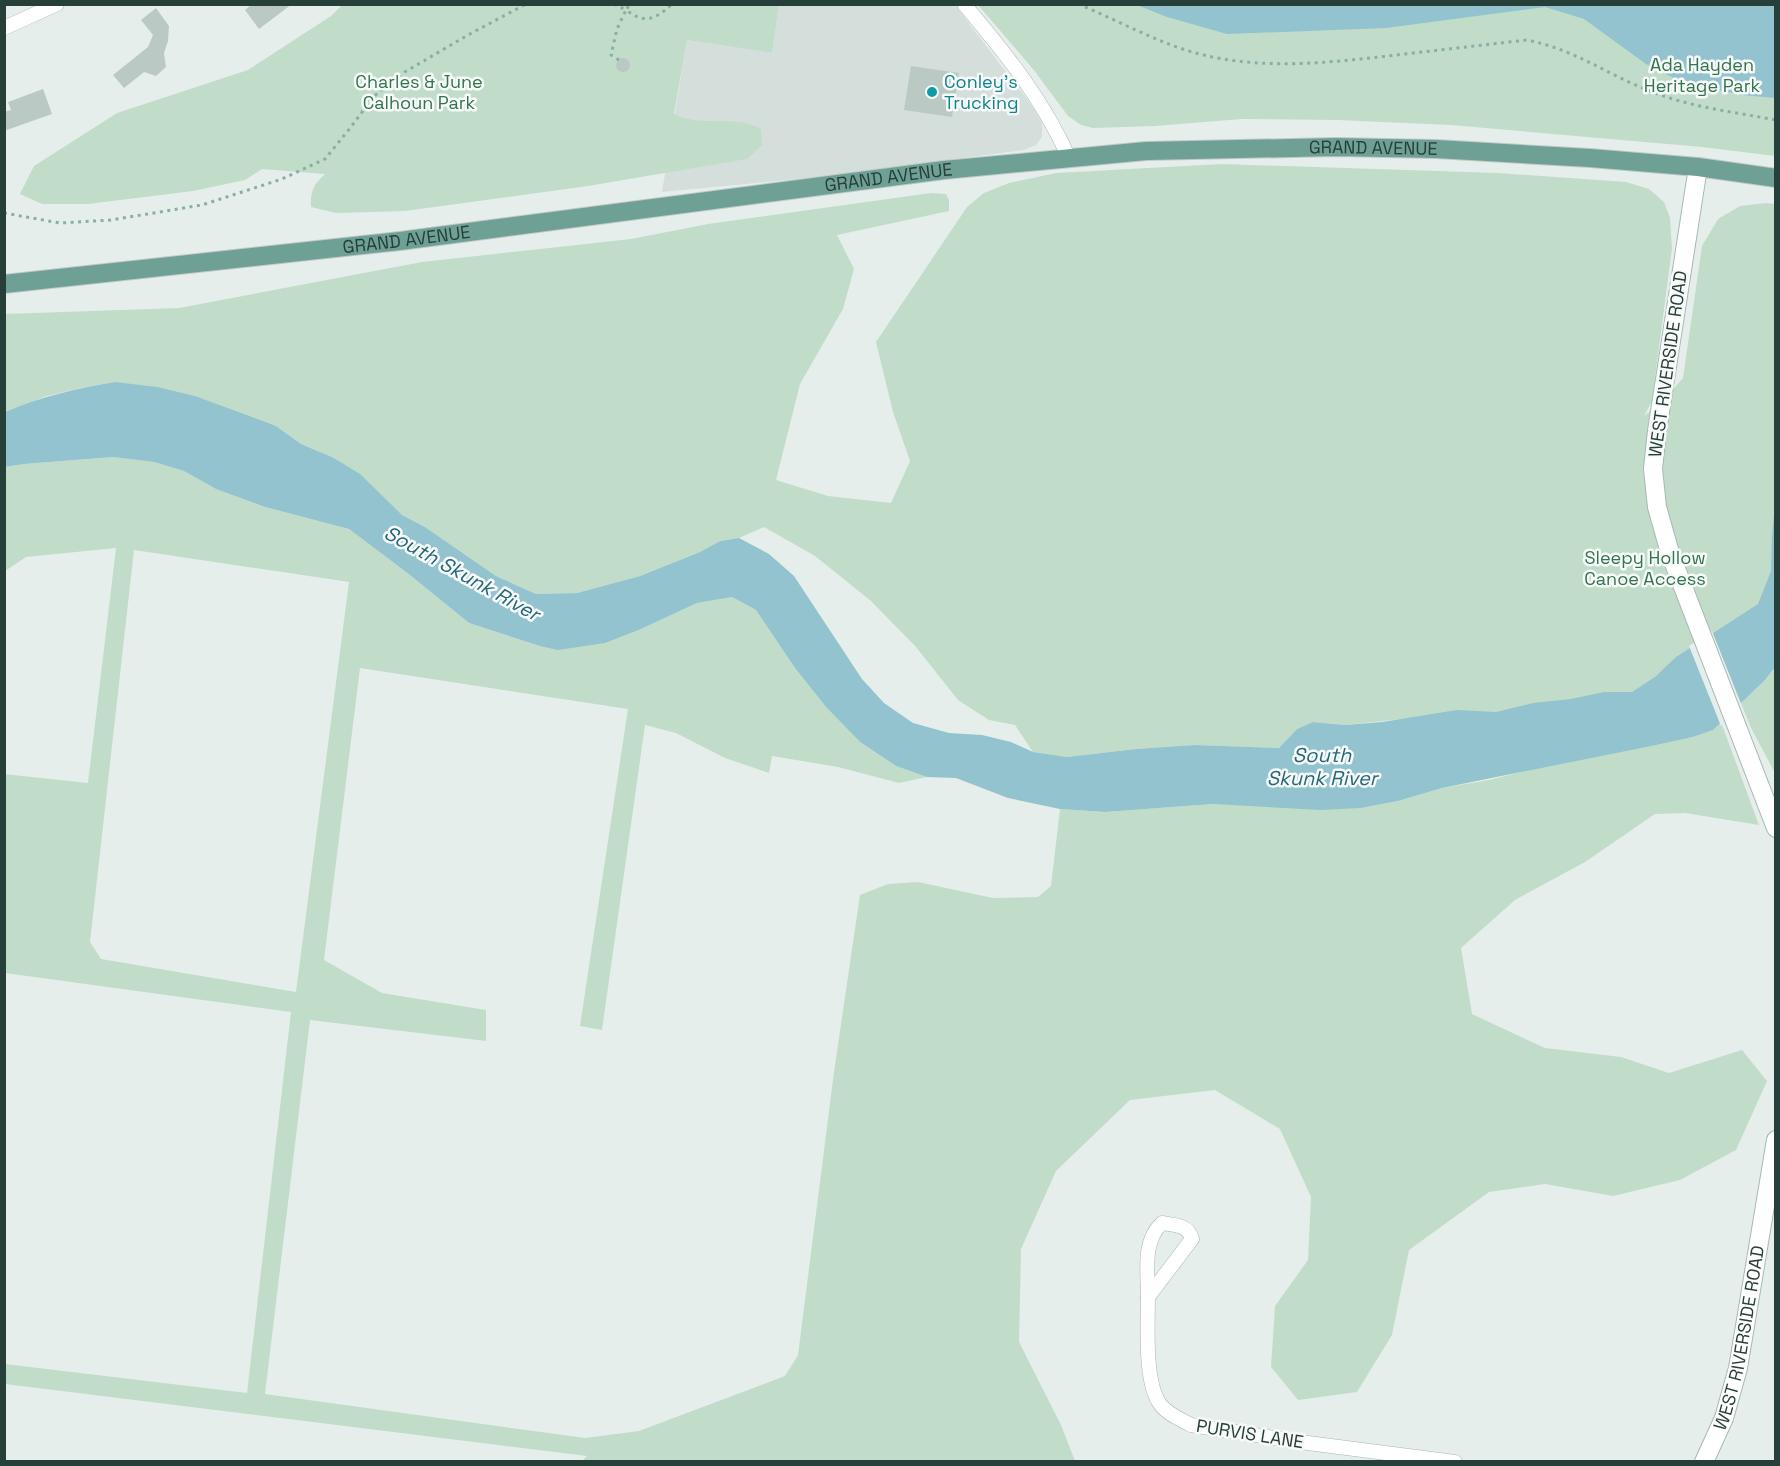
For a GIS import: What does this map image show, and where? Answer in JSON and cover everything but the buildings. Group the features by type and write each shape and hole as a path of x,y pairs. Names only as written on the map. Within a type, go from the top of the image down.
{"main road":[{"name":"GRAND AVENUE","path":"4,284 400,241 944,170 1146,152 1336,147 1436,149 1698,167 1776,178"},
{"name":"WEST RIVERSIDE ROAD","path":"1698,167 1661,403 1653,469 1657,507 1670,553 1695,622 1776,828"},
{"name":"WEST RIVERSIDE ROAD","path":"1704,1461 1724,1418 1738,1368 1776,1140"}],"street":[{"path":"4,28 57,4"},
{"path":"964,4 1026,82 1055,126 1069,158"},
{"name":"PURVIS LANE","path":"1148,1297 1192,1239 1190,1232 1182,1226 1162,1223 1149,1242 1148,1297 1148,1346 1152,1388 1160,1405 1175,1417 1191,1425 1300,1442 1455,1461"}],"path":[{"path":"4,213 60,223 111,220 202,205 282,179 325,159 373,97 404,73 526,4"},
{"path":"614,4 636,18 646,19 659,15 671,5"},
{"path":"619,60 611,55 617,29 630,4"},
{"path":"1078,4 1154,39 1193,52 1270,64 1324,64 1527,40 1550,45 1577,55 1650,92 1776,120"}],"shaded area":[{"path":"779,5 955,5 1032,106 1042,123 1042,137 1036,145 1024,150 818,177 662,192 687,40 772,53"}],"green space":[{"name":"Charles & June Calhoun Park","path":"342,5 779,5 772,53 687,40 674,114 695,120 729,121 751,125 761,129 762,145 747,159 588,186 405,211 336,213 311,207 314,188 325,174 262,169 245,180 193,191 88,204 42,204 20,194 34,166 117,113 248,70 331,16"},
{"name":"Ada Hayden Heritage Park","path":"978,5 1775,5 1775,156 1702,147 1451,125 1338,120 1242,119 1093,128 1081,125 1068,116 1033,69"},
{"name":"Sleepy Hollow Canoe Access","path":"1222,164 1498,173 1626,182 1649,189 1664,202 1670,218 1672,248 1652,401 1644,416 1661,403 1683,378 1702,246 1718,219 1740,206 1775,204 1775,618 1659,705 1411,718 1345,725 1313,722 1297,729 1279,748 1194,745 1067,757 1033,752 1015,725 989,720 958,700 916,647 871,601 815,556 764,527 739,538 720,541 700,552 640,576 577,593 536,594 496,576 425,527 402,515 332,457 301,444 276,426 115,382 47,396 5,412 4,314 179,308 422,262 631,239 708,224 931,193 946,194 949,200 949,211 837,235 854,269 843,309 800,384 776,480 828,496 891,503 910,461 893,412 876,342 967,207 984,193 1009,183 1056,173"},
{"path":"113,457 154,462 184,471 216,489 265,507 349,529 469,623 540,646 641,629 697,603 732,597 756,610 795,668 826,707 860,742 896,766 927,777 899,783 838,767 772,756 769,773 725,758 676,733 645,725 602,1030 580,1026 628,709 360,668 324,960 382,993 486,1010 486,1041 310,1020 265,1394 585,1438 639,1431 785,1376 798,1355 834,1072 860,895 888,884 918,882 993,898 1038,897 1051,886 1060,809 1105,812 1213,804 1361,808 1398,801 1442,788 1693,737 1713,730 1721,722 1759,825 1685,813 1655,814 1585,862 1515,900 1461,948 1472,1014 1545,1048 1621,1057 1669,1073 1742,1050 1767,1081 1736,1150 1680,1180 1613,1196 1545,1184 1489,1192 1409,1250 1392,1335 1357,1392 1298,1400 1271,1367 1275,1306 1308,1260 1311,1197 1280,1129 1215,1090 1130,1100 1056,1171 1021,1249 1019,1342 1061,1425 1075,1461 582,1461 587,1456 5,1384 5,1364 247,1393 291,1012 5,973 4,774 88,783 116,548 26,557 5,571 5,467","holes":["134,550 349,582 296,992 101,959 90,942"]},
{"path":"1775,667 1775,773 1751,728 1741,703"}],"water":[{"path":"1137,5 1775,5 1775,98 1742,95 1684,83 1646,64 1584,19 1545,7 1386,28 1227,34 1167,17"},
{"name":"South Skunk River","path":"115,382 157,387 195,396 276,426 301,444 332,457 360,474 402,515 425,527 496,576 536,594 577,593 640,576 700,552 720,541 739,538 769,554 794,576 862,679 884,703 913,723 949,733 982,735 1011,742 1033,752 1067,757 1194,745 1279,748 1297,729 1313,722 1345,725 1382,722 1457,710 1496,712 1533,703 1571,699 1604,692 1632,692 1655,677 1676,657 1758,604 1771,571 1775,505 1775,667 1765,680 1713,730 1651,746 1442,788 1398,801 1361,808 1321,810 1213,804 1105,812 1060,809 1008,798 956,778 927,777 896,766 860,742 826,707 795,668 756,610 732,597 697,603 605,643 558,650 469,623 349,529 265,507 216,489 184,471 154,462 113,457 5,467 5,412 59,394"}],"pier":[{"path":"1712,631 1742,706 1721,726 1689,646"}],"place":[{"name":"Conley's Trucking","path":"932,92"}]}
